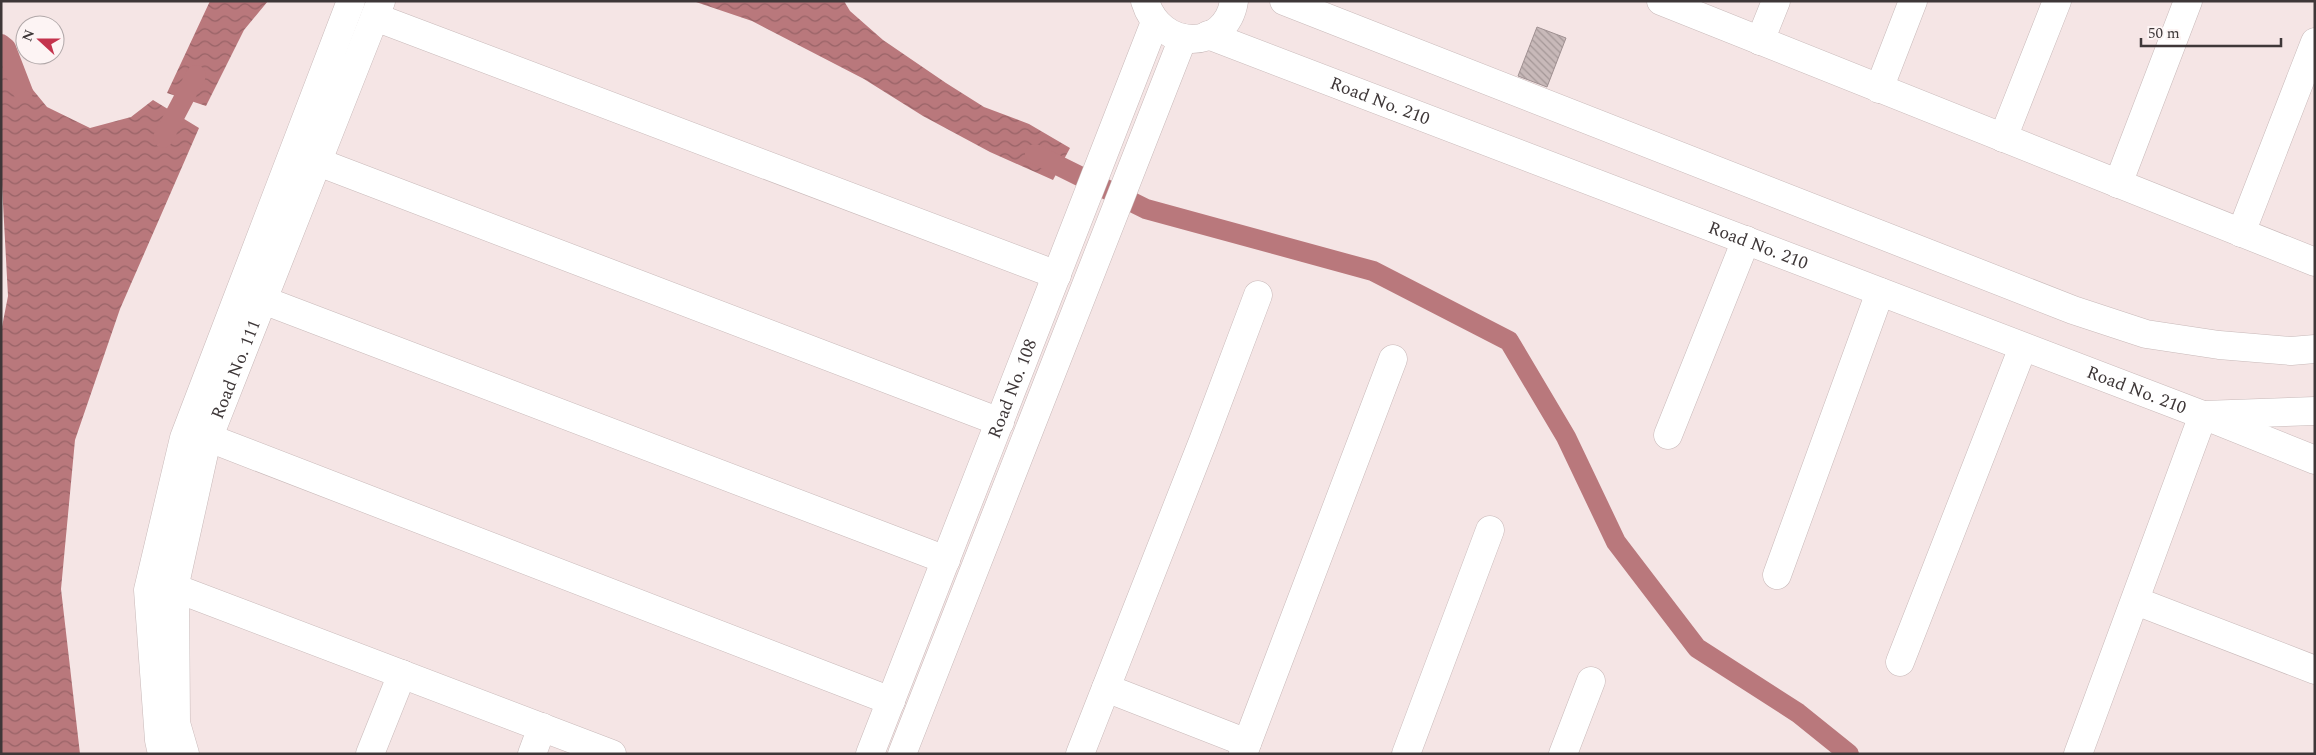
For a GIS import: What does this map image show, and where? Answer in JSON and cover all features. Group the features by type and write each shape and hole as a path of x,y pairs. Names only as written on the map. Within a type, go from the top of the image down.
{"street":[{"name":"Road No. 111","path":"162,754 159,740 148,590 184,438 351,1"},
{"path":"1196,37 1219,29 1228,19 1234,1"},
{"path":"1284,1 2073,310 2146,334 2219,345 2291,351 2315,350"},
{"path":"1661,1 2315,262"},
{"path":"1760,41 1776,1"},
{"path":"1879,89 1913,1"},
{"path":"2003,138 2057,1"},
{"path":"2118,184 2188,1"},
{"name":"Road No. 111","path":"185,754 176,723 175,588 209,438 378,9"},
{"path":"378,9 1057,275"},
{"name":"Road No. 210","path":"1150,12 1162,30 1196,37 1746,240 2203,415 2315,411"},
{"name":"Road No. 108","path":"870,754 1118,117 1150,12"},
{"name":"Road No. 108","path":"902,754 1146,128 1196,37"},
{"path":"2241,233 2315,42"},
{"path":"318,162 1000,422"},
{"path":"1668,435 1746,240"},
{"path":"1777,575 1880,292"},
{"path":"1080,754 1200,450 1258,295"},
{"path":"263,300 946,560"},
{"path":"1900,662 2023,346"},
{"path":"1106,688 1245,748 1393,359"},
{"path":"2078,754 2203,415 2315,460"},
{"path":"209,438 891,701"},
{"path":"1406,754 1490,530"},
{"path":"175,588 612,754"},
{"path":"2136,601 2315,670"},
{"path":"370,754 402,674"},
{"path":"1563,754 1591,680"},
{"path":"532,754 542,727"}],"water":[{"path":"210,1 268,1 244,30 206,106 167,93"},
{"path":"693,1 844,1 850,11 883,40 946,83 984,107 1029,124 1070,148 1053,180 990,152 923,116 864,79 752,21"},
{"path":"1,51 47,107 90,128 131,117 153,100 199,128 120,309 75,440 61,589 80,754 1,754 1,332 8,296 1,166"}],"building":[{"path":"1537,27 1566,38 1547,87 1518,76"}],"waterway":[{"path":"1,44 6,48 23,92"},
{"path":"163,138 196,75"},
{"path":"1035,154 1146,209 1373,271 1509,341 1566,437 1616,542 1697,648 1798,713 1849,754"}]}
